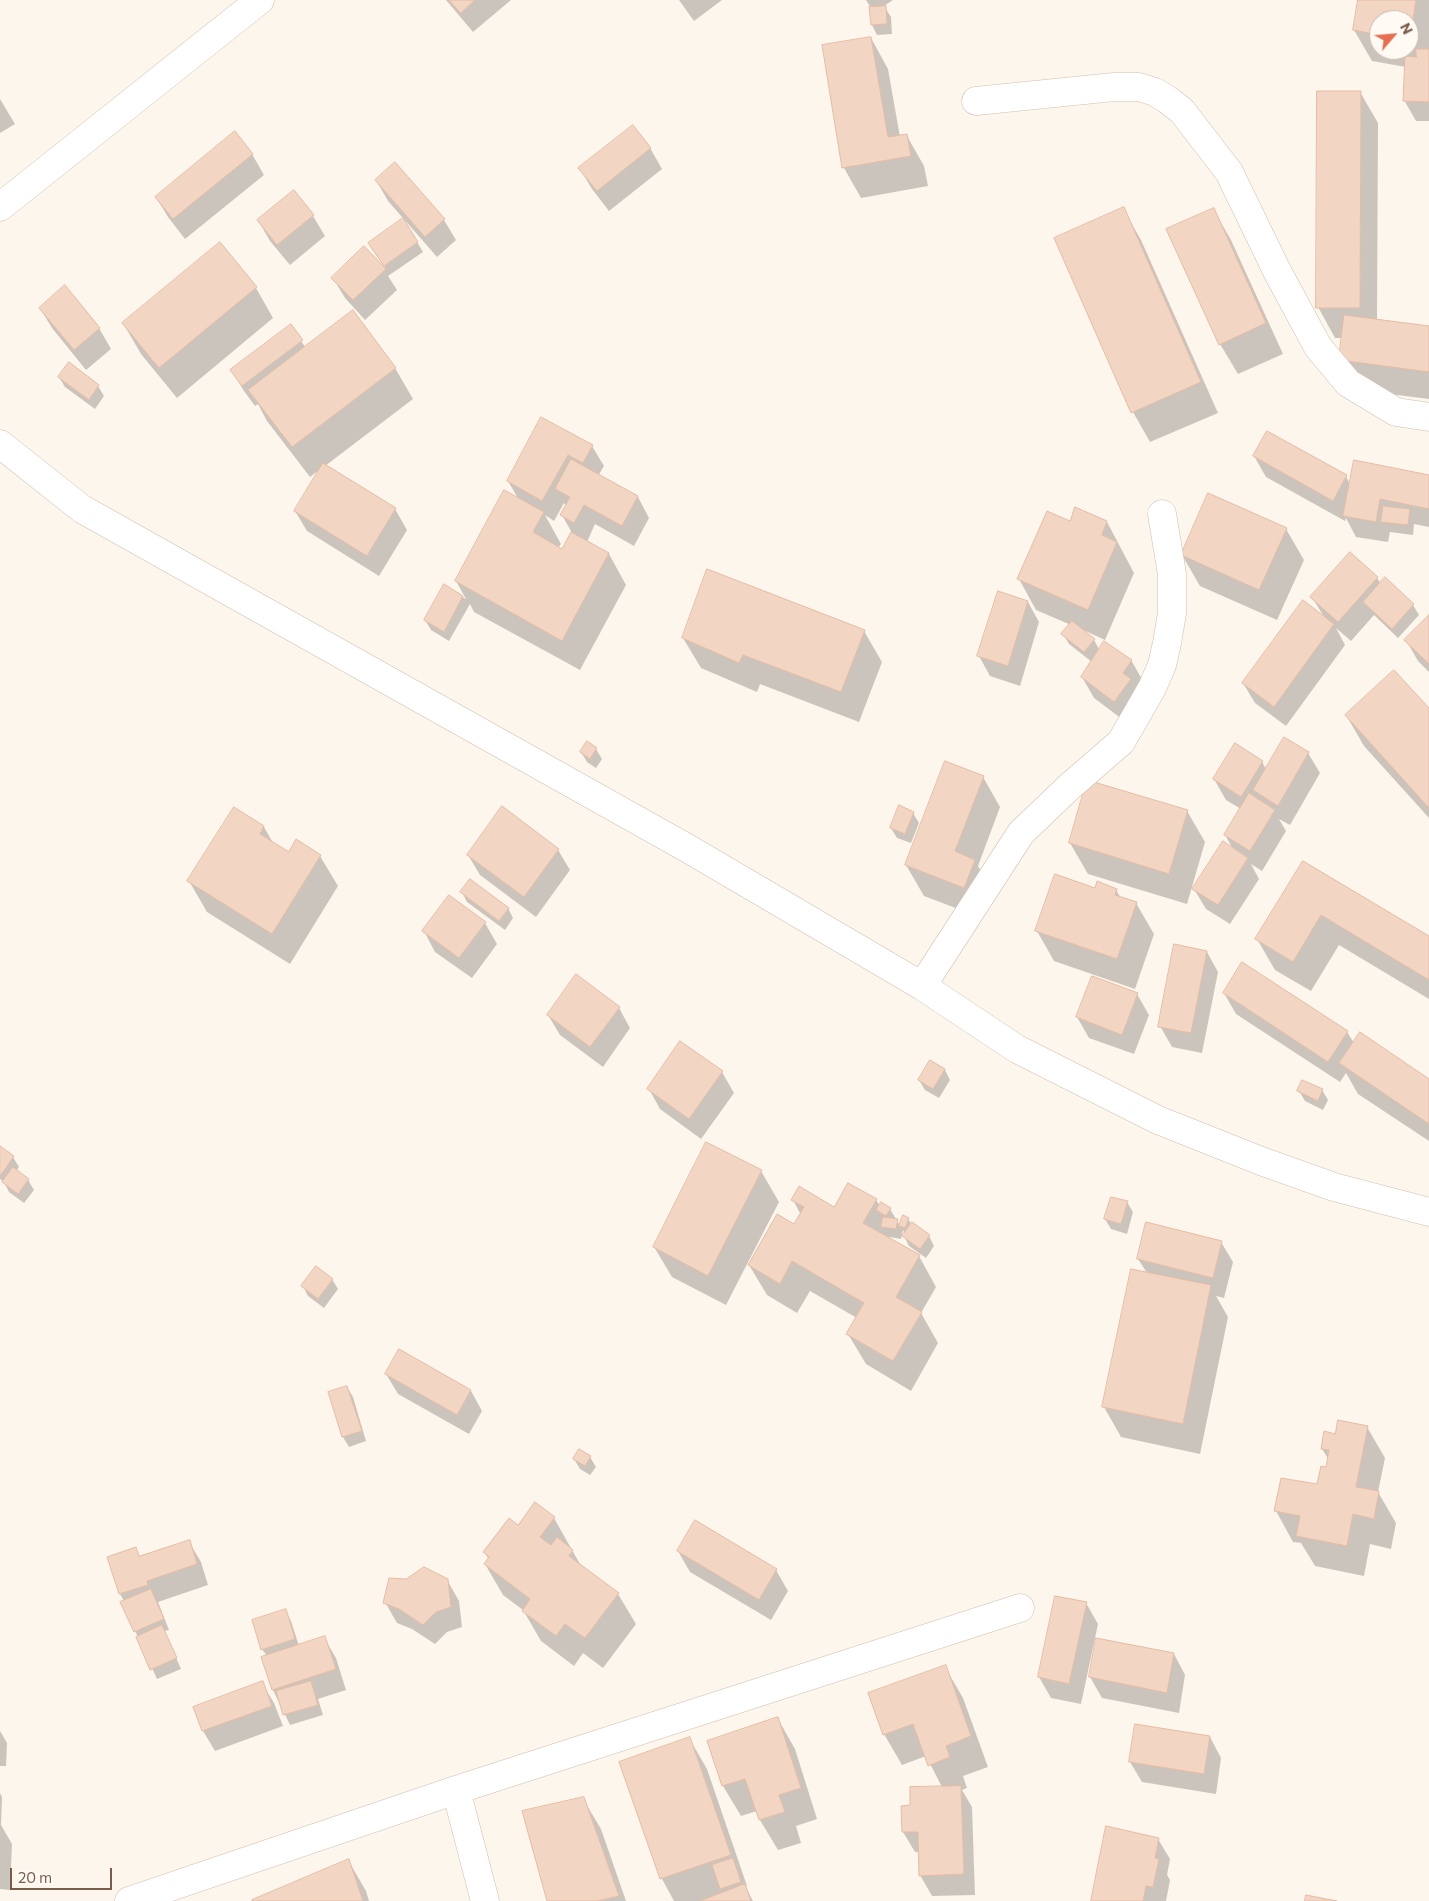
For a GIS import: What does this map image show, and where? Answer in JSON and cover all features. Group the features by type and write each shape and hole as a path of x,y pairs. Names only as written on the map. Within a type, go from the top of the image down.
{"street":[{"path":"0,207 260,0"},
{"path":"976,100 1114,87 1139,87 1155,92 1168,100 1182,111 1229,172 1277,271 1318,347 1348,383 1396,412 1429,417"},
{"path":"0,444 82,509 687,848 922,986 1017,1049 1158,1120 1261,1161 1334,1187 1429,1212"},
{"path":"922,986 1021,833 1069,787 1121,742 1152,688 1162,665 1172,613 1172,574 1162,514"},
{"path":"129,1901 456,1790 1020,1608"},
{"path":"456,1790 485,1901"}],"building":[{"path":"449,0 475,0 461,13"},
{"path":"1358,0 1416,0 1414,10 1369,10 1369,33 1353,30"},
{"path":"886,6 887,24 871,25 869,7"},
{"path":"871,37 888,137 907,134 911,156 842,168 822,45"},
{"path":"1419,49 1429,49 1429,102 1403,101 1405,60 1419,60"},
{"path":"1317,91 1361,91 1360,308 1316,308"},
{"path":"633,125 651,148 597,191 578,168"},
{"path":"235,131 253,154 173,219 155,197"},
{"path":"395,162 445,219 425,237 375,180"},
{"path":"294,190 314,215 277,245 257,220"},
{"path":"1124,207 1201,382 1131,413 1054,238"},
{"path":"1214,208 1266,323 1219,345 1166,229"},
{"path":"403,218 418,242 384,266 368,243"},
{"path":"220,242 257,287 159,368 122,323"},
{"path":"364,246 386,269 353,300 331,278"},
{"path":"65,285 100,328 74,350 39,308"},
{"path":"353,310 396,368 292,447 248,390"},
{"path":"1344,315 1429,326 1429,372 1339,360"},
{"path":"291,324 303,340 242,386 230,370"},
{"path":"69,362 99,385 89,400 58,377"},
{"path":"541,417 593,445 583,463 568,455 542,501 507,481"},
{"path":"1267,431 1347,475 1333,501 1253,456"},
{"path":"571,459 638,496 622,526 584,505 574,523 560,515 570,497 555,489"},
{"path":"1354,460 1429,475 1429,509 1380,499 1376,522 1343,516"},
{"path":"323,463 396,508 367,556 294,511"},
{"path":"504,490 544,512 533,532 562,549 571,532 609,553 562,641 455,581"},
{"path":"1208,493 1287,528 1259,590 1181,555"},
{"path":"1383,506 1410,509 1408,525 1381,522"},
{"path":"1075,507 1107,521 1102,535 1117,542 1088,610 1017,579 1047,511 1070,521"},
{"path":"1350,552 1378,577 1338,622 1310,597"},
{"path":"707,569 865,630 841,692 743,655 739,663 682,638"},
{"path":"1385,577 1414,604 1392,629 1363,602"},
{"path":"444,584 463,596 444,632 424,620"},
{"path":"998,591 1028,601 1008,666 977,656"},
{"path":"1303,600 1334,624 1274,707 1242,683"},
{"path":"1429,615 1429,664 1404,640"},
{"path":"1072,621 1095,639 1084,652 1061,634"},
{"path":"1104,641 1132,660 1123,673 1131,679 1114,702 1081,677"},
{"path":"1394,670 1429,708 1429,808 1345,715"},
{"path":"1284,737 1309,752 1278,806 1253,790"},
{"path":"587,741 597,748 590,759 580,752"},
{"path":"1235,743 1263,761 1241,797 1213,779"},
{"path":"945,761 984,776 955,851 975,860 964,888 905,865"},
{"path":"1087,780 1188,810 1169,874 1069,843"},
{"path":"1249,793 1275,810 1250,851 1224,835"},
{"path":"899,805 914,812 905,834 890,828"},
{"path":"502,806 559,849 524,897 467,855"},
{"path":"234,807 264,826 260,834 289,852 296,839 321,855 272,934 187,881"},
{"path":"1223,841 1248,858 1218,905 1192,889"},
{"path":"1303,861 1429,936 1429,980 1321,915 1293,962 1255,939"},
{"path":"1055,874 1095,888 1097,881 1117,889 1115,895 1137,902 1117,959 1035,931"},
{"path":"470,879 509,908 499,921 460,892"},
{"path":"449,895 486,922 459,958 422,931"},
{"path":"1174,944 1207,951 1191,1033 1158,1027"},
{"path":"1242,962 1348,1031 1328,1062 1223,993"},
{"path":"576,974 620,1007 590,1047 547,1015"},
{"path":"1092,976 1138,993 1122,1035 1076,1017"},
{"path":"1360,1032 1429,1079 1429,1124 1339,1063"},
{"path":"680,1041 723,1071 689,1119 647,1089"},
{"path":"930,1060 945,1069 933,1089 918,1080"},
{"path":"1302,1080 1323,1089 1318,1101 1297,1091"},
{"path":"706,1142 762,1170 708,1276 653,1247"},
{"path":"0,1146 14,1156 1,1175 0,1174"},
{"path":"13,1167 29,1179 18,1194 2,1182"},
{"path":"848,1183 877,1199 863,1223 920,1255 896,1297 922,1312 893,1361 846,1334 864,1303 792,1261 780,1284 748,1265 777,1214 794,1224 804,1207 791,1200 799,1186 834,1207"},
{"path":"1111,1197 1128,1201 1121,1224 1104,1219"},
{"path":"881,1202 891,1208 886,1216 876,1210"},
{"path":"903,1215 909,1218 905,1228 899,1226"},
{"path":"883,1217 898,1219 896,1229 881,1227"},
{"path":"912,1222 930,1235 920,1249 902,1236"},
{"path":"1146,1222 1222,1241 1213,1278 1137,1259"},
{"path":"316,1266 333,1279 318,1299 301,1286"},
{"path":"1131,1269 1211,1285 1183,1424 1102,1407"},
{"path":"399,1349 471,1390 457,1415 385,1374"},
{"path":"347,1386 362,1431 342,1437 328,1392"},
{"path":"1338,1420 1368,1426 1356,1487 1379,1491 1374,1519 1353,1514 1347,1546 1296,1536 1300,1516 1274,1511 1281,1478 1317,1484 1321,1466 1326,1467 1329,1450 1321,1449 1324,1431 1335,1434"},
{"path":"579,1449 591,1456 585,1466 573,1459"},
{"path":"535,1502 555,1517 540,1537 551,1545 557,1537 573,1550 569,1556 619,1593 585,1638 565,1624 556,1636 522,1611 530,1599 484,1564 489,1557 483,1552 509,1518 518,1525"},
{"path":"695,1520 777,1569 759,1600 677,1551"},
{"path":"190,1540 197,1564 147,1581 148,1585 119,1594 107,1557 136,1547 139,1556"},
{"path":"424,1567 448,1579 451,1607 436,1612 423,1625 399,1609 383,1603 389,1578 406,1579"},
{"path":"151,1589 164,1619 134,1632 120,1602"},
{"path":"1055,1596 1087,1602 1069,1684 1038,1677"},
{"path":"286,1609 295,1639 261,1650 252,1620"},
{"path":"162,1625 177,1658 150,1670 136,1637"},
{"path":"325,1636 336,1669 272,1690 261,1657"},
{"path":"1096,1638 1174,1653 1167,1693 1089,1677"},
{"path":"946,1665 971,1736 946,1746 950,1757 928,1766 913,1724 883,1735 868,1693"},
{"path":"263,1681 272,1706 202,1731 193,1707"},
{"path":"311,1681 318,1705 283,1715 276,1691"},
{"path":"778,1717 801,1788 779,1795 785,1812 759,1820 745,1779 722,1786 707,1741"},
{"path":"1135,1724 1210,1736 1204,1774 1129,1762"},
{"path":"690,1737 731,1855 660,1879 619,1762"},
{"path":"961,1786 964,1874 919,1876 918,1832 902,1832 901,1806 910,1805 910,1787"},
{"path":"584,1797 619,1896 597,1901 547,1901 522,1811"},
{"path":"1106,1826 1159,1838 1155,1858 1159,1859 1153,1887 1146,1886 1143,1901 1091,1901"},
{"path":"733,1858 741,1882 720,1889 712,1865"},
{"path":"349,1859 363,1901 252,1901 252,1900"},
{"path":"745,1884 751,1901 700,1901"},
{"path":"1306,1895 1337,1901 1305,1901"}]}
